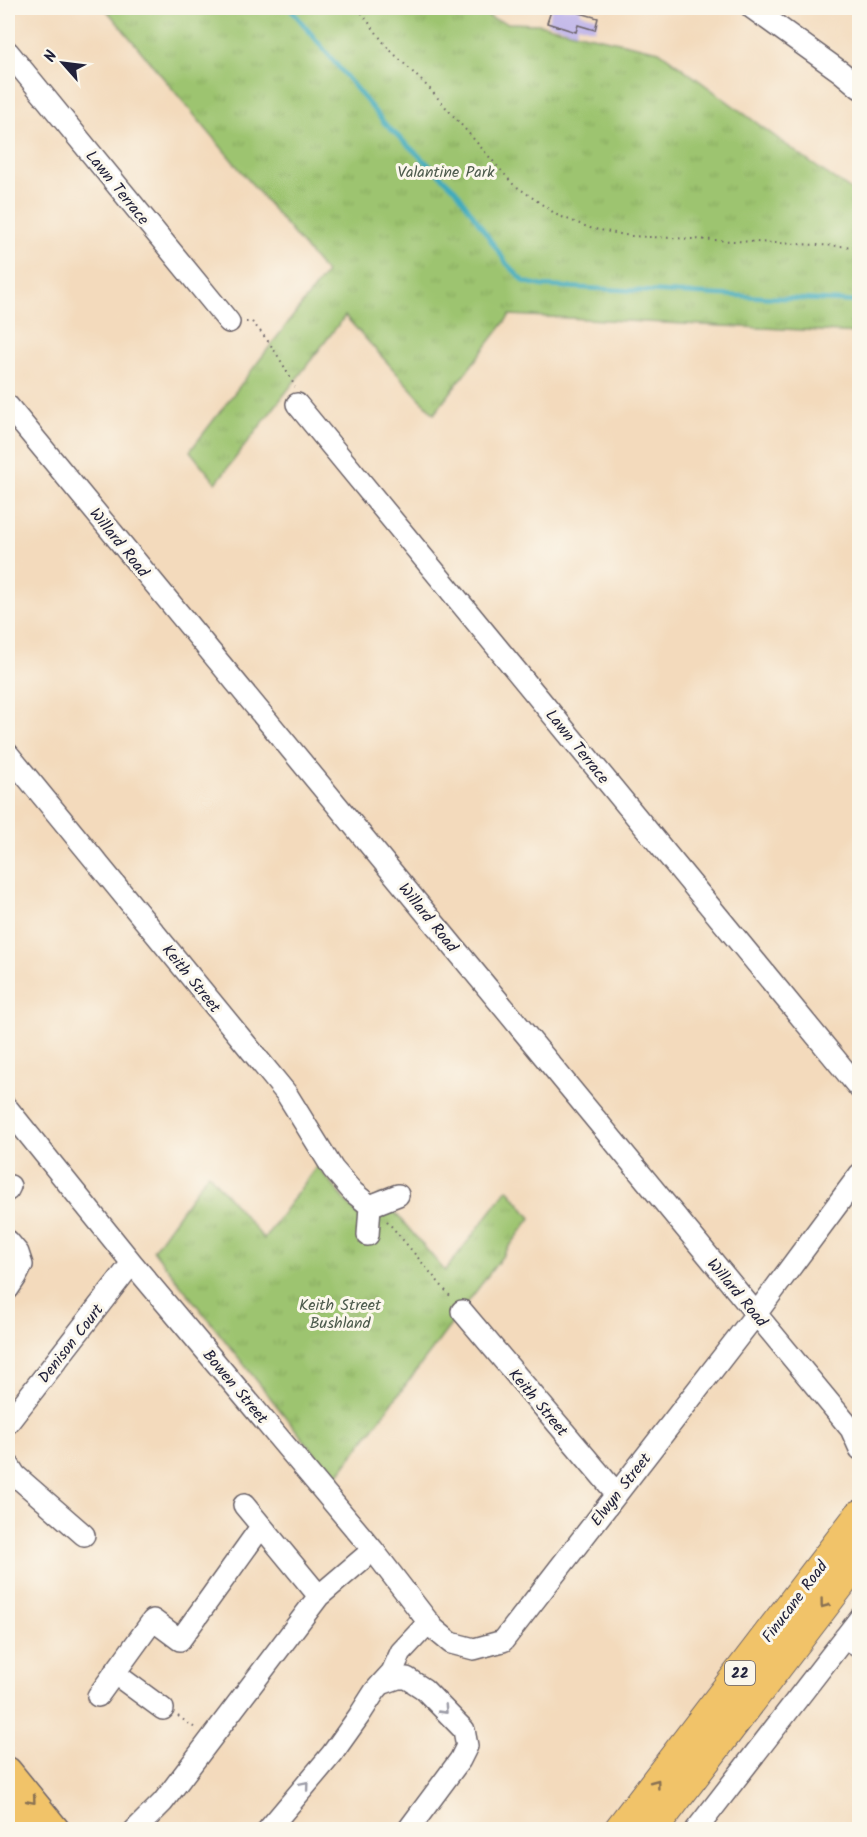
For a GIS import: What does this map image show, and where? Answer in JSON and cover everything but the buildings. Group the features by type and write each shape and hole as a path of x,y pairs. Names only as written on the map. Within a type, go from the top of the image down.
{"highway":[{"name":"Finucane Road","path":"620,1830 860,1516"},
{"name":"Finucane Road","path":"651,1830 860,1557"}],"main road":[{"path":"8,1771 56,1830"},
{"path":"8,1811 22,1830"}],"street":[{"path":"752,8 860,88"},
{"name":"Lawn Terrace","path":"8,51 229,322"},
{"name":"Lawn Terrace","path":"297,404 860,1089"},
{"name":"Willard Road","path":"8,406 855,1431 860,1449"},
{"name":"Keith Street","path":"8,754 286,1093 333,1169 353,1192 370,1206"},
{"name":"Bowen Street","path":"8,1109 132,1263 373,1550 431,1625 452,1642 474,1649"},
{"name":"Elwyn Street","path":"474,1649 503,1641 756,1314 860,1174"},
{"path":"368,1235 370,1206 398,1195"},
{"path":"8,1241 18,1253 22,1265 8,1289"},
{"name":"Denison Court","path":"8,1421 132,1263"},
{"name":"Keith Street","path":"462,1311 616,1493"},
{"path":"8,1464 15,1475 84,1535"},
{"path":"244,1505 319,1596"},
{"path":"98,1696 153,1620 180,1640 261,1527"},
{"path":"135,1830 163,1802 319,1596 373,1550"},
{"path":"696,1830 852,1643 860,1618"},
{"path":"407,1678 404,1671 406,1658 431,1625"},
{"path":"267,1830 332,1754 375,1691 392,1672 401,1652 431,1625"},
{"path":"114,1673 163,1709"},
{"path":"381,1684 398,1678 407,1678 424,1689 465,1730 467,1746 408,1830"}],"path":[{"path":"358,8 387,47 429,88 513,184 557,215 590,228 630,236 860,247"},
{"path":"229,322 252,322 265,336 297,390 297,404"},
{"path":"370,1206 386,1220 462,1311"},
{"path":"163,1709 169,1710 195,1728 212,1735"}],"green space":[{"name":"Valantine Park","path":"105,8 475,8 493,19 508,23 538,24 659,51 811,163 857,194 859,191 859,333 510,315 434,414 345,316 216,483 190,451 326,273"},
{"name":"Keith Street Bushland","path":"317,1166 361,1219 380,1195 445,1271 508,1189 531,1218 335,1479 153,1250 208,1173 264,1239"}],"waterway":[{"path":"290,8 386,125 456,190 507,264 525,282 543,286 860,302"}]}
